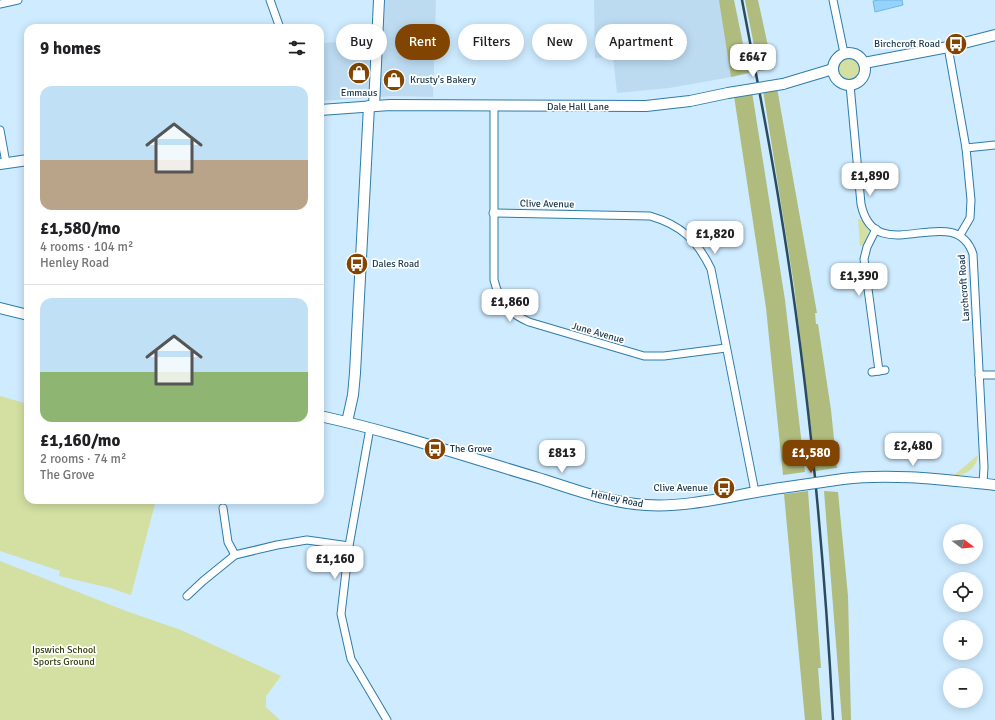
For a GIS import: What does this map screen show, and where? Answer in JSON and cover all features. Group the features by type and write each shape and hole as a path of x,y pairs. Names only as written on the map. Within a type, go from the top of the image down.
{"street":[{"path":"0,4 18,0"},
{"path":"270,0 279,24"},
{"path":"347,422 356,372 379,0"},
{"path":"833,0 844,53"},
{"path":"864,63 995,35"},
{"path":"850,85 861,204 867,220 876,229 893,236 940,230 951,231 960,235 968,222 971,210 966,148 948,46"},
{"path":"844,53 854,53 862,58 864,63 865,73 863,77 855,84 850,85 840,82 834,74 834,61 844,53"},
{"name":"Dale Hall Lane","path":"324,110 372,106 646,106 690,101 783,84 833,69"},
{"name":"June Avenue","path":"494,106 494,280 501,302 507,309 518,317 543,327 644,356 664,356 726,348"},
{"path":"0,130 3,163 24,160"},
{"path":"966,148 995,145"},
{"name":"Clive Avenue","path":"493,213 650,216 664,220 675,226 697,244 711,269 755,492"},
{"path":"876,229 866,248 864,259 879,371"},
{"name":"Larchcroft Road","path":"960,235 969,244 974,260 983,484"},
{"path":"0,308 24,314"},
{"path":"979,374 995,375"},
{"name":"Henley Road","path":"324,417 404,437 600,497 627,503 671,506 843,479 873,477 995,485"},
{"path":"370,428 349,546 341,614 351,659 387,720"},
{"path":"223,508 228,542 235,555"},
{"path":"187,596 203,580 235,555 256,549 301,541 349,546"}],"shaded area":[{"path":"385,0 436,0 435,24 395,24 395,60 434,60 433,97 393,96 324,101 324,43 336,42 336,60 387,60 387,24 384,24"},
{"path":"594,0 723,0 737,76 669,88 617,93 613,60 687,60 687,24 595,24 595,58"}],"green space":[{"path":"719,0 734,0 749,73 731,77"},
{"path":"745,0 758,0 773,69 759,71"},
{"path":"849,56 858,60 862,69 858,78 849,82 840,78 836,69 840,60"},
{"path":"777,88 817,313 815,313 816,324 818,324 831,410 837,468 816,471 794,285 763,90"},
{"path":"752,92 785,300 805,472 783,475 766,308 734,96"},
{"path":"858,219 862,220 869,231 864,245 860,246"},
{"path":"0,396 24,403 24,504 155,504 131,595 110,588 59,576 60,571 0,551"},
{"path":"978,455 975,464 970,470 962,475 953,476"},
{"path":"808,491 821,668 818,668 822,720 805,720 784,494"},
{"path":"824,491 838,492 848,596 851,720 842,720"},
{"name":"Ipswich School Sports Ground","path":"0,561 126,611 181,630 281,676 266,696 266,707 280,720 0,720"}],"building":[{"path":"902,0 903,5 875,12 873,1"}],"railway":[{"path":"742,0 776,182 799,335 820,527 833,720"}],"place":[{"name":"Birchcroft Road","path":"956,44"},
{"name":"Emmaus","path":"359,73"},
{"name":"Krusty's Bakery","path":"394,80"},
{"name":"Dales Road","path":"357,264"},
{"name":"The Grove","path":"435,449"},
{"name":"Clive Avenue","path":"724,488"}]}
